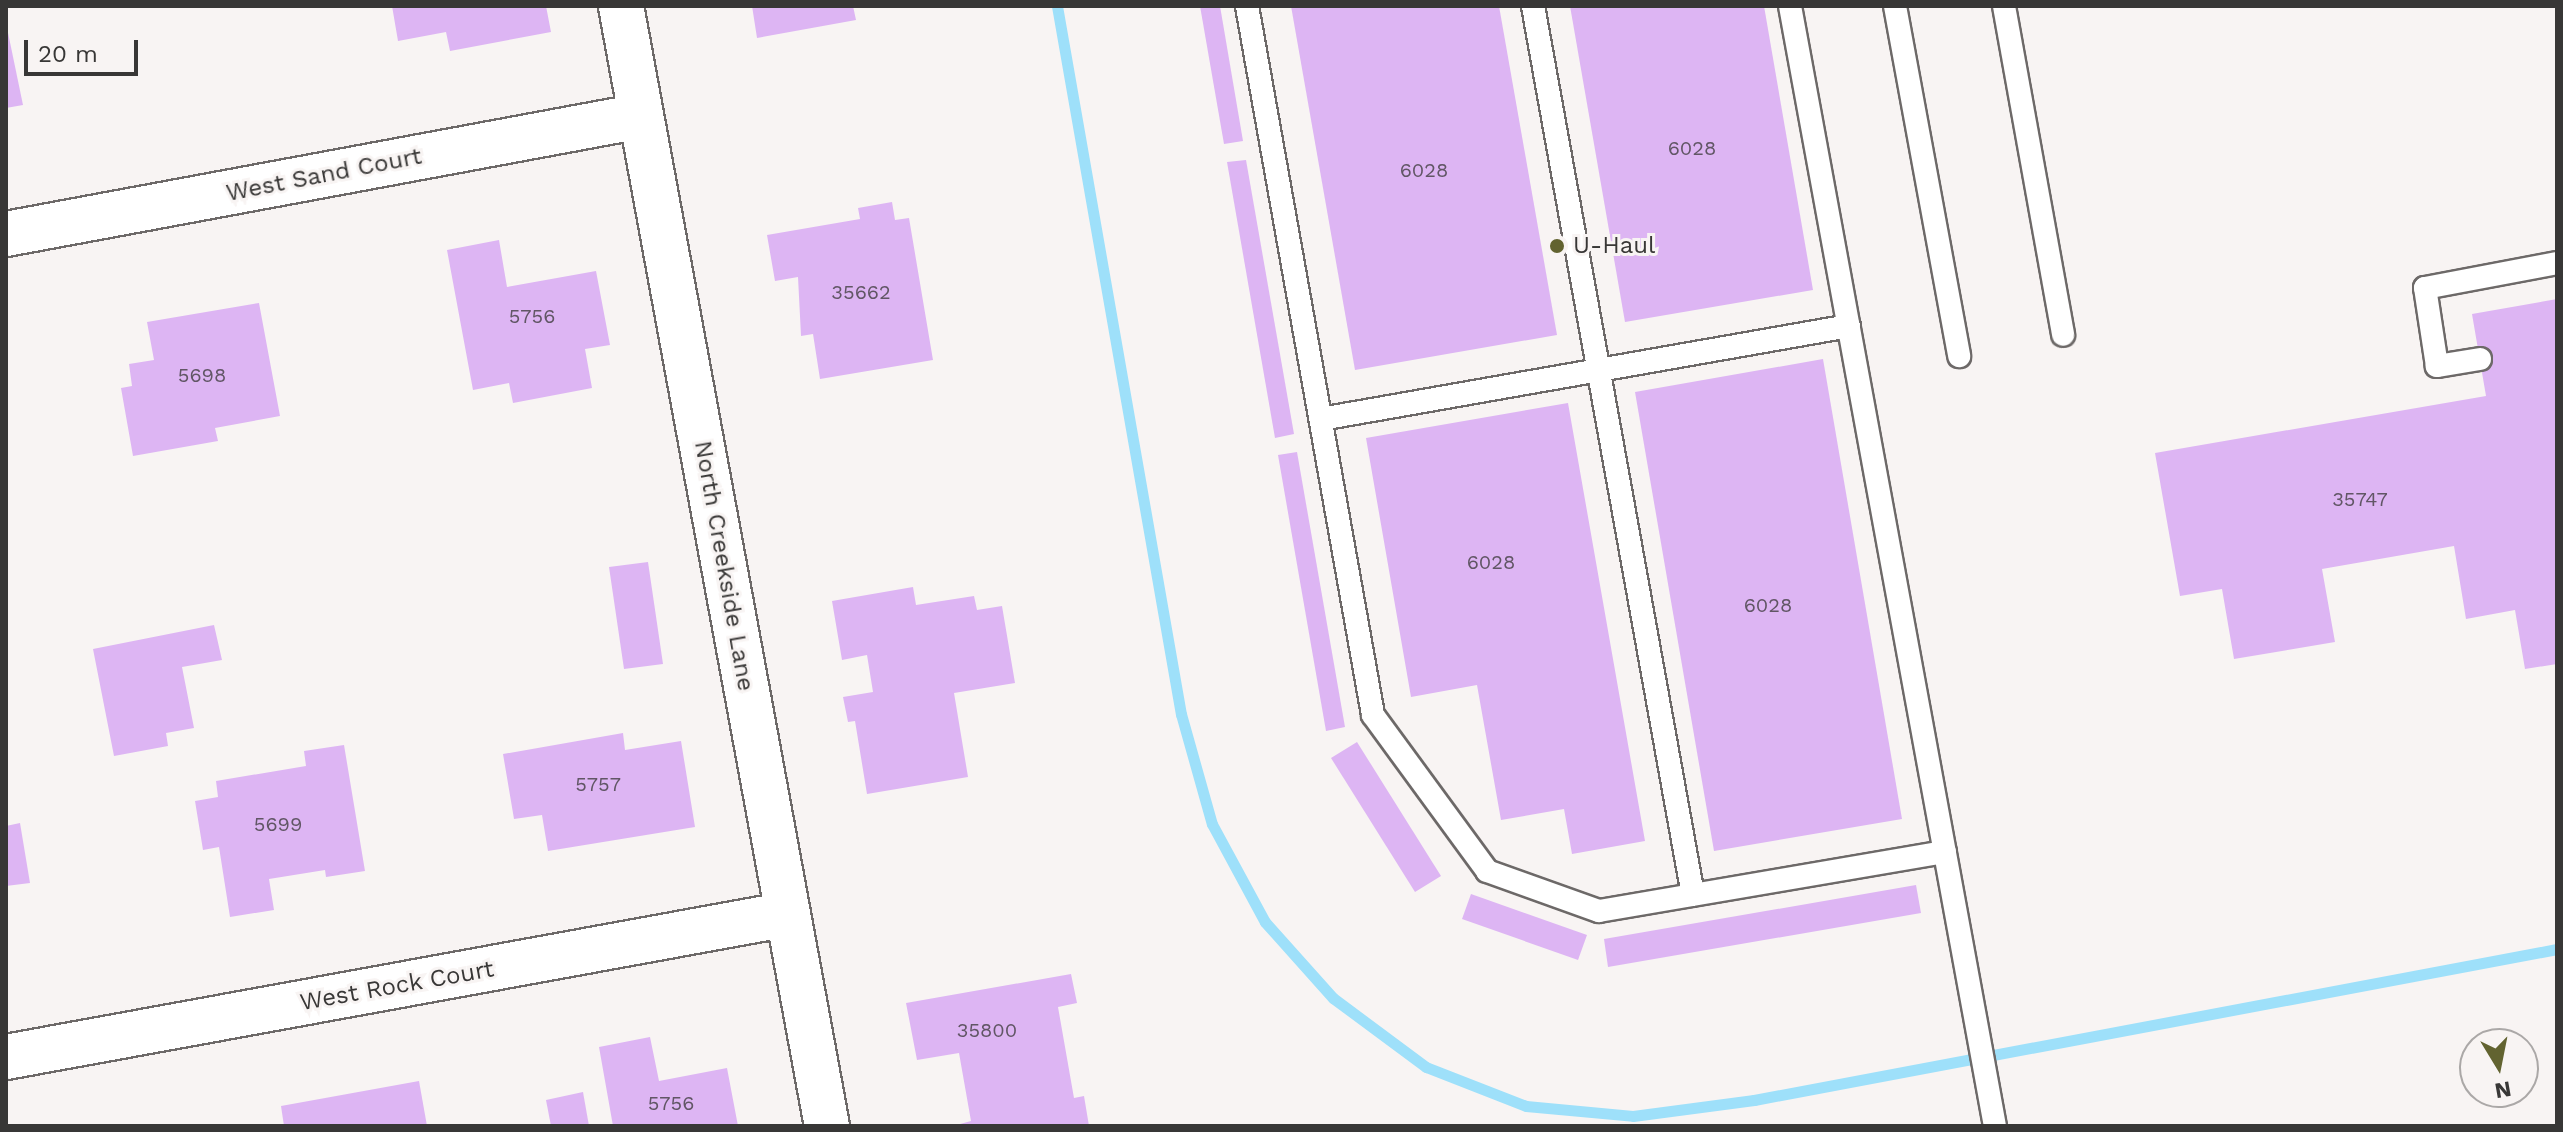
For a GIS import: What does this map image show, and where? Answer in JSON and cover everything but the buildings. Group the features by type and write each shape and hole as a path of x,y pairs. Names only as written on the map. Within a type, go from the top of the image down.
{"street":[{"name":"North Creekside Lane","path":"621,6 827,1126"},
{"name":"West Sand Court","path":"6,234 641,116"},
{"name":"West Rock Court","path":"6,1057 788,914"}],"lane":[{"path":"1247,6 1373,715 1487,871 1599,911 1945,852"},
{"path":"1533,6 1693,895"},
{"path":"1790,6 1995,1126"},
{"path":"1895,6 1959,356"},
{"path":"2004,6 2063,335"},
{"path":"2480,359 2437,366 2425,288 2557,263"},
{"path":"1321,419 1849,326"}],"waterway":[{"path":"1057,6 1181,714 1212,824 1265,922 1333,998 1426,1067 1526,1106 1633,1116 1754,1100 2557,949"}],"place":[{"name":"U-Haul","path":"1557,246"}]}
